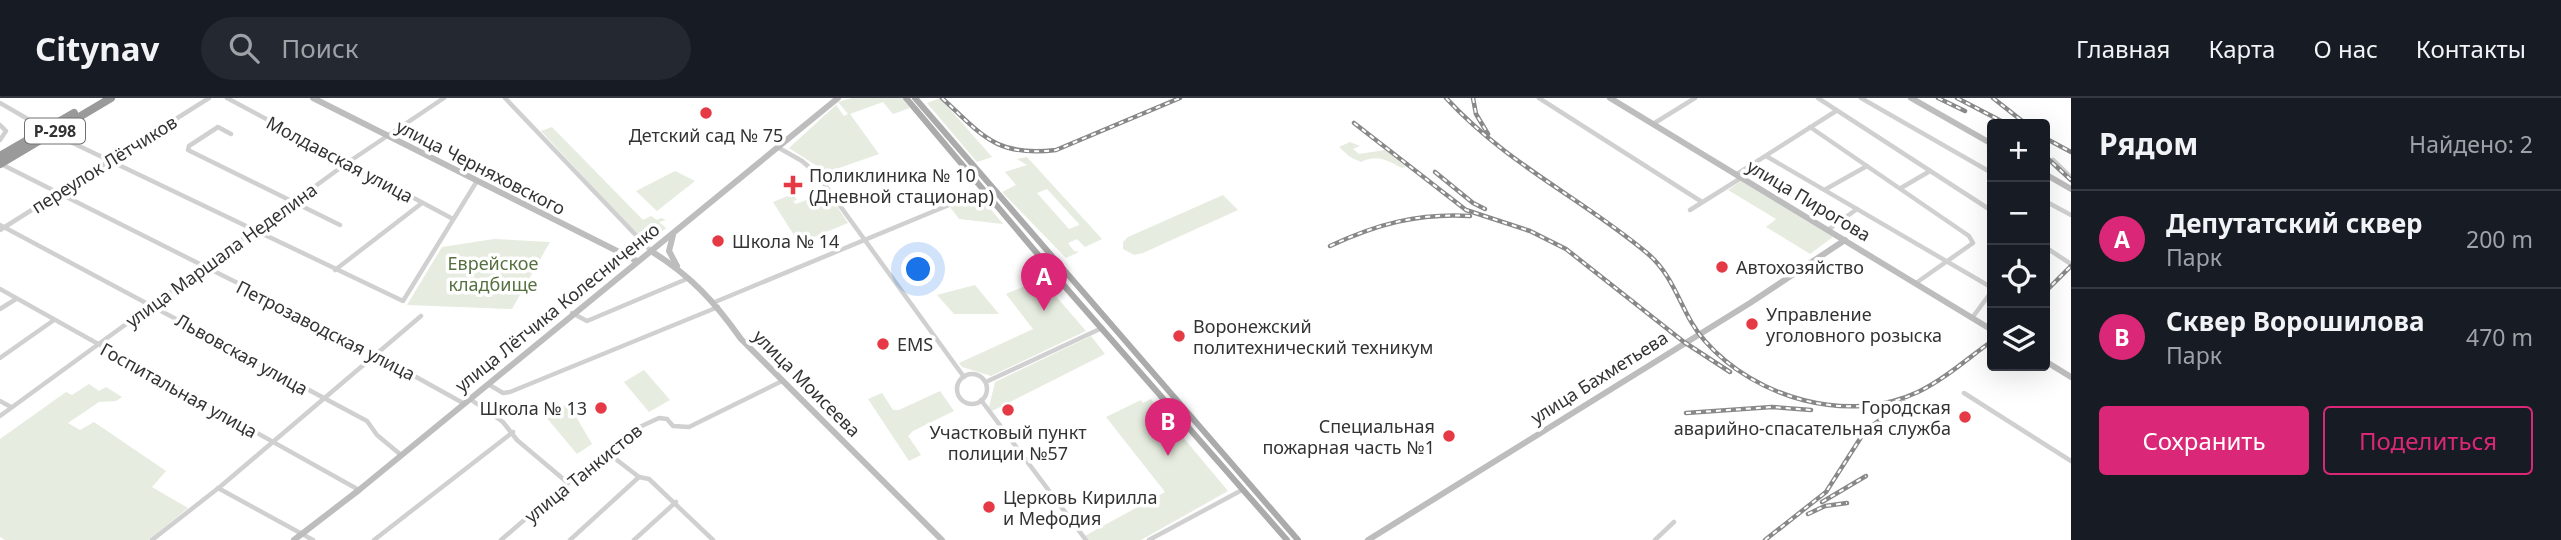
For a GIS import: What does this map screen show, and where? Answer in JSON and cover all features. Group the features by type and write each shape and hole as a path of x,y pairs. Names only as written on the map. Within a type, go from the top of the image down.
{"highway":[{"name":"Р-298","path":"0,164 101,98"},
{"name":"Р-298","path":"0,156 111,98"}],"main road":[{"path":"906,98 1079,303 1287,540"},
{"path":"915,98 1298,540"},
{"path":"1079,303 1090,297"}],"street":[{"name":"переулок Лётчиков","path":"1,227 209,98"},
{"name":"Молдавская улица","path":"226,98 453,219"},
{"name":"улица Черняховского","path":"313,98 637,261"},
{"name":"улица Маршала Неделина","path":"0,416 347,163 446,98"},
{"path":"505,98 651,251"},
{"name":"улица Лётчика Колесниченко","path":"294,540 401,456 572,313 838,98"},
{"path":"1539,98 1702,202"},
{"name":"улица Пирогова","path":"1610,98 1987,327"},
{"path":"1653,124 1695,98"},
{"path":"1818,98 1987,208"},
{"path":"1861,98 1987,170"},
{"path":"1911,98 1987,141"},
{"path":"0,103 49,131 403,301 477,180"},
{"path":"1690,211 1766,156 1836,111"},
{"path":"0,125 6,131 0,140"},
{"path":"231,134 218,127 189,146 188,150 340,225"},
{"path":"1810,127 1969,236 1973,243 1916,283"},
{"path":"779,148 802,161 817,174 964,377"},
{"path":"1766,156 1985,283 1992,290 1972,318"},
{"path":"2053,160 2071,177"},
{"name":"Петрозаводская улица","path":"0,164 466,401 513,432 517,440 568,483"},
{"path":"1825,190 1867,166"},
{"path":"1900,188 1930,172"},
{"path":"2050,177 2071,189"},
{"path":"487,383 503,394 510,392 985,190"},
{"path":"335,270 422,203"},
{"path":"2050,204 2071,215"},
{"path":"1828,230 1857,209"},
{"name":"Львовская улица","path":"1,227 367,421 377,435 401,456"},
{"path":"679,228 668,247 670,257 681,270"},
{"name":"улица Бахметьева","path":"1368,540 1691,337 1750,303 1845,240"},
{"path":"2050,250 2071,264"},
{"name":"улица Моисеева","path":"651,251 681,270 717,304 741,339 942,540"},
{"path":"572,313 587,321 690,278"},
{"name":"Госпитальная улица","path":"0,289 359,490"},
{"path":"0,309 16,299"},
{"path":"152,540 274,442 321,397 421,316"},
{"path":"0,358 54,320"},
{"path":"988,382 1102,328"},
{"path":"2050,364 2071,377"},
{"path":"979,376 988,382 990,390 981,400 971,402 957,396 957,383 964,377 979,376"},
{"name":"улица Танкистов","path":"501,540 596,458 616,447 624,436 649,421 663,418 673,426 688,427 782,381"},
{"path":"1964,393 2071,461"},
{"path":"981,400 1086,540"},
{"path":"0,401 12,407"},
{"path":"374,540 513,432"},
{"path":"616,447 613,457 639,477 649,479 676,502 711,539"},
{"path":"570,540 639,477"},
{"path":"218,488 313,540"},
{"path":"1149,540 1242,490"},
{"path":"634,540 676,502"},
{"path":"1655,540 1674,522"}],"green space":[{"path":"852,98 902,98 910,108 893,114 883,102 850,114 879,154 822,174 817,166 789,148 836,105 844,116 848,114 838,102"},
{"path":"940,98 992,157 977,162 927,103"},
{"path":"552,127 643,220 651,216 657,220 661,218 666,220 659,222 666,228 650,242 644,242 541,131"},
{"path":"1350,142 1360,146 1353,149 1359,154 1385,150 1406,167 1402,168 1377,158 1361,162 1339,147"},
{"path":"1027,157 1102,239 1085,247 1077,239 1068,243 1074,251 1079,252 1066,258 1002,192 1016,185 1005,172 1027,165 1017,159","holes":["1047,189 1079,224 1069,229 1037,193"]},
{"path":"675,171 695,181 657,211 636,191"},
{"path":"1741,181 1833,237 1810,254 1766,227 1776,219 1728,190"},
{"path":"820,190 823,195 828,193 848,223 799,243 773,202 793,194 797,200 793,201 796,204 814,197 812,194"},
{"path":"979,195 1003,224 959,219 950,207"},
{"path":"1223,195 1238,210 1143,253 1134,255 1123,249 1123,242 1128,237"},
{"name":"Еврейское кладбище","path":"494,239 550,242 512,309 407,305 442,247"},
{"path":"1041,279 1086,331 991,376 962,367 959,363 1033,329 1006,294"},
{"path":"975,285 999,314 954,314 937,295"},
{"path":"1091,336 1105,354 992,411 989,407 995,382"},
{"path":"644,370 670,400 649,412 624,382"},
{"path":"89,384 99,391 106,387 122,397 116,401 99,402 68,423 80,430 94,422 166,471 152,487 188,508 149,540 5,540 0,537 0,439 66,392 72,395"},
{"path":"940,391 954,411 908,436 921,455 909,461 868,399 882,393 893,410 899,410"},
{"path":"1151,399 1228,491 1141,540 1088,540 1085,536 1165,492 1106,417 1141,400 1143,403"},
{"path":"568,403 592,444 577,454 546,417"}],"railway":[{"path":"942,98 992,141 1004,147 1036,151 1056,150 1180,98"},
{"path":"1446,98 1494,143 1647,253 1665,274 1690,320 1705,341 1726,361 1750,378 1776,391 1833,405 1862,406 1891,402 1928,387 1987,345"},
{"path":"1473,98 1476,114 1488,134"},
{"path":"1938,98 1965,111"},
{"path":"1957,98 1997,119"},
{"path":"1993,98 2020,119"},
{"path":"1354,123 1466,210 1530,231 1566,249 1684,342 1730,372"},
{"path":"2050,141 2071,152"},
{"path":"2050,161 2071,180"},
{"path":"1435,172 1473,203 1485,209"},
{"path":"1330,246 1381,226 1415,218 1470,216"},
{"path":"2050,287 2071,266"},
{"path":"1765,540 1826,492 1865,431 1904,402"},
{"path":"1686,413 1772,407 1811,410"},
{"path":"1822,502 1866,476"},
{"path":"1808,514 1825,506 1847,503"}],"place":[{"name":"Детский сад № 75","path":"706,113"},
{"name":"Поликлиника № 10 (Дневной стационар)","path":"793,185"},
{"name":"Школа № 14","path":"718,241"},
{"name":"Автохозяйство","path":"1722,267"},
{"name":"Депутатский сквер","path":"1044,311"},
{"name":"Управление уголовного розыска","path":"1752,324"},
{"name":"Воронежский политехнический техникум","path":"1179,336"},
{"name":"EMS","path":"883,344"},
{"name":"Школа № 13","path":"601,408"},
{"name":"Участковый пункт полиции №57","path":"1008,410"},
{"name":"Городская аварийно-спасательная служба","path":"1965,417"},
{"name":"Специальная пожарная часть №1","path":"1449,436"},
{"name":"Сквер Ворошилова","path":"1168,456"},
{"name":"Церковь Кирилла и Мефодия","path":"989,507"}]}
